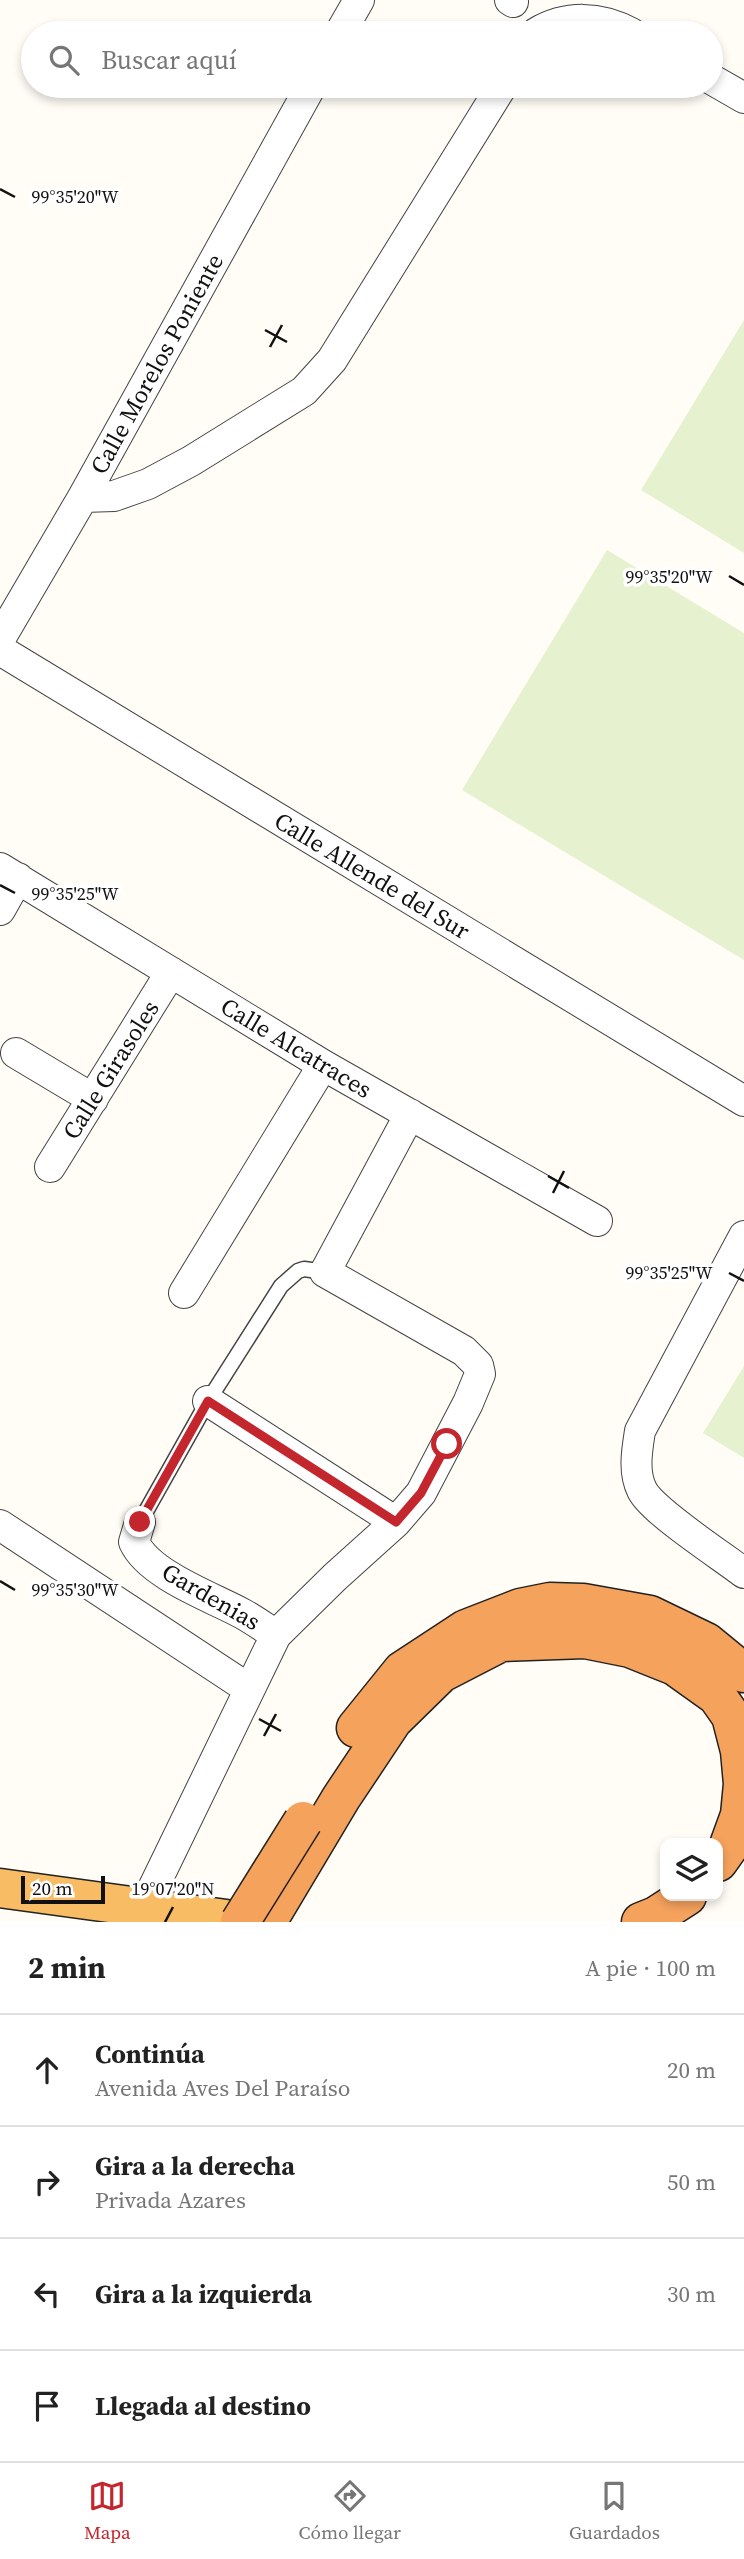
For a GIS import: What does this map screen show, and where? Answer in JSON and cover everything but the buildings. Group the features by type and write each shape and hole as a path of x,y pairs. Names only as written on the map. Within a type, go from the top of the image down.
{"highway":[{"path":"267,1922 321,1811 357,1726 402,1671 466,1629 520,1608 550,1602 583,1603 650,1615 706,1642 744,1673"},
{"path":"240,1922 321,1811 394,1720 441,1673 500,1642 585,1639 630,1648 675,1666 717,1696 731,1716 740,1751 743,1784 740,1815 723,1855"},
{"path":"0,1888 248,1922"},
{"path":"641,1922 679,1901"}],"street":[{"path":"347,21 359,0"},
{"path":"565,21 597,21"},
{"path":"723,86 744,98"},
{"name":"Calle Morelos Poniente","path":"0,639 83,497 304,98"},
{"path":"83,497 114,496 148,484 191,461 304,391 332,359 495,98"},
{"name":"Calle Allende del Sur","path":"0,650 744,1101"},
{"path":"0,910 9,873"},
{"name":"Calle Alcatraces","path":"9,873 323,1065 597,1221"},
{"name":"Calle Girasoles","path":"50,1167 172,972"},
{"path":"16,1053 93,1099"},
{"path":"184,1293 323,1065"},
{"path":"144,1907 276,1635 396,1522 421,1493 468,1403 480,1374 473,1358 326,1272 410,1114"},
{"path":"744,1236 640,1431 636,1462 642,1492 666,1515 744,1573"},
{"path":"208,1401 396,1522"},
{"name":"Gardenias","path":"140,1522 134,1542 146,1558 172,1577 276,1635"},
{"path":"0,1525 249,1689"}],"lane":[{"path":"140,1522 208,1401 281,1286 291,1275 304,1269 326,1272"}],"green space":[{"path":"744,320 744,553 641,490"},
{"path":"607,550 744,633 744,960 462,790"},
{"path":"744,1366 744,1458 703,1433"}],"route":[{"path":"140,1522 208,1401 396,1522 421,1493 447,1444"}]}
